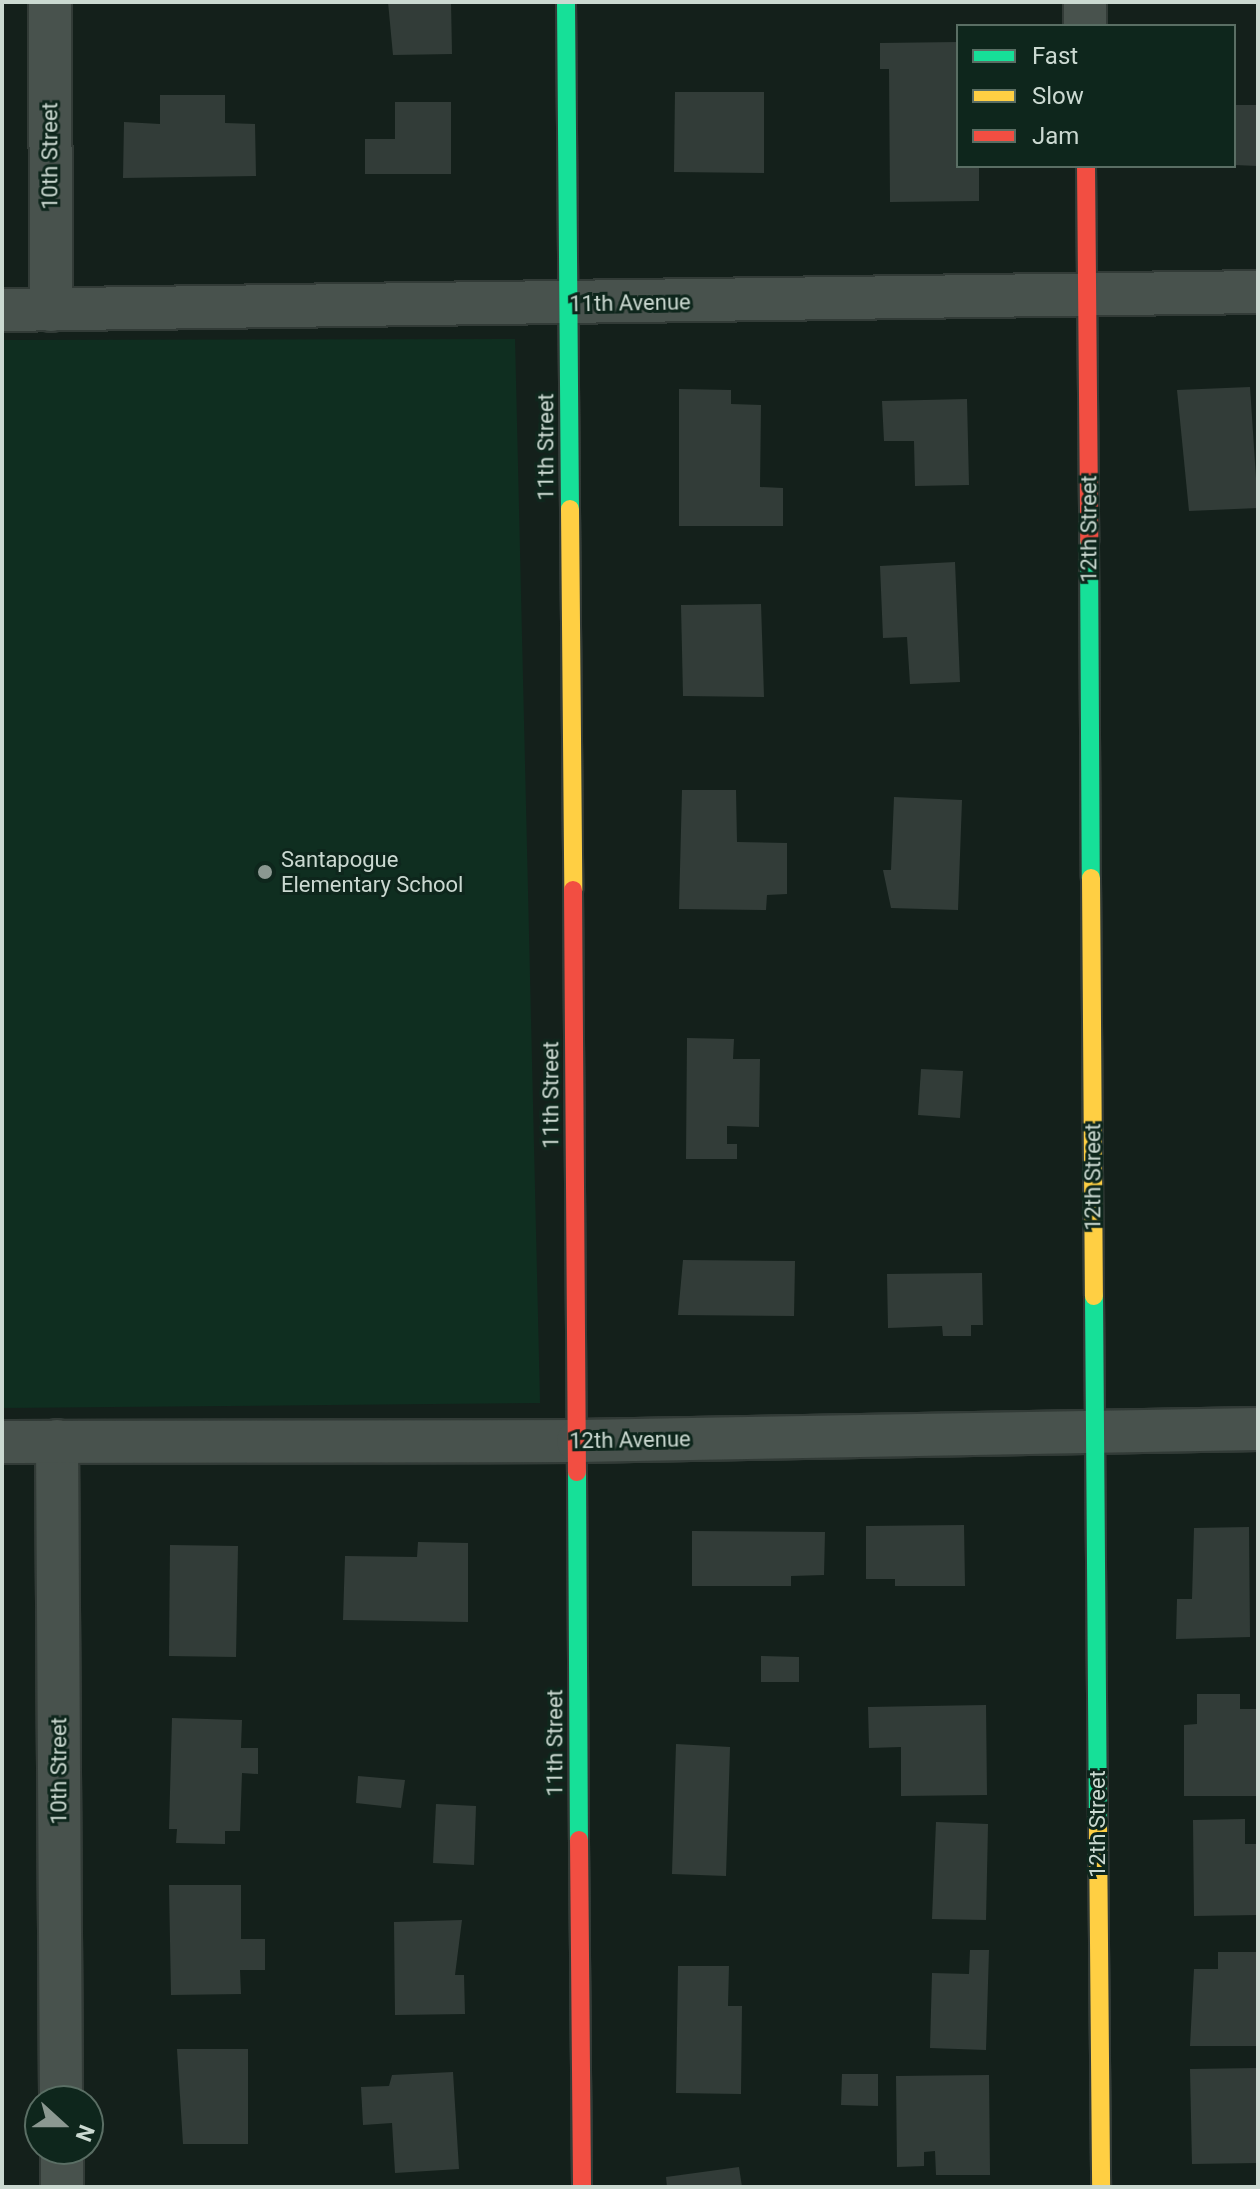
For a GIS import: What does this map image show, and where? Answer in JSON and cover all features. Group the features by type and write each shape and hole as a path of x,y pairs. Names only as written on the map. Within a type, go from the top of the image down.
{"street":[{"name":"10th Street","path":"50,2 51,310"},
{"name":"11th Street","path":"566,2 582,2187"},
{"path":"1085,2 1085,24"},
{"name":"12th Street","path":"1086,168 1101,2187"},
{"name":"11th Avenue","path":"2,310 1258,292"},
{"name":"12th Avenue","path":"2,1442 578,1441 1258,1429"},
{"name":"10th Street","path":"57,1441 61,2085"},
{"path":"62,2165 62,2187"}],"shaded area":[{"name":"Santapogue Elementary School","path":"515,339 540,1403 2,1408 2,340"}],"building":[{"path":"388,2 451,2 452,54 393,55"},
{"path":"956,42 956,168 979,168 979,201 890,202 889,69 880,69 880,43"},
{"path":"675,92 764,92 764,173 674,172"},
{"path":"160,95 225,95 225,123 255,124 256,176 123,178 124,122 160,124"},
{"path":"395,102 451,102 451,174 365,174 365,139 395,139"},
{"path":"1236,105 1258,105 1258,166 1236,165"},
{"path":"1250,387 1258,508 1189,511 1177,390"},
{"path":"679,389 731,390 731,404 761,405 760,487 783,488 783,526 679,526"},
{"path":"967,399 969,485 915,486 914,441 884,441 882,401"},
{"path":"955,562 960,682 910,684 907,637 883,638 880,566"},
{"path":"761,604 764,697 683,696 681,605"},
{"path":"682,790 736,790 737,842 787,843 787,894 767,895 766,910 679,909"},
{"path":"894,797 962,800 958,910 891,908 883,870 891,870"},
{"path":"687,1038 734,1039 733,1059 760,1059 759,1127 727,1126 727,1144 737,1144 737,1159 686,1159"},
{"path":"921,1069 963,1071 960,1118 918,1115"},
{"path":"683,1260 795,1261 794,1316 678,1315"},
{"path":"982,1273 983,1325 971,1325 971,1336 943,1336 942,1326 888,1328 887,1274"},
{"path":"964,1525 965,1586 895,1586 895,1579 866,1579 866,1526"},
{"path":"1249,1527 1250,1637 1176,1639 1177,1599 1192,1599 1194,1528"},
{"path":"692,1531 825,1532 824,1575 791,1576 791,1586 692,1586"},
{"path":"418,1542 468,1543 468,1622 343,1620 345,1556 417,1557"},
{"path":"170,1545 238,1546 236,1657 169,1656"},
{"path":"761,1656 799,1657 799,1682 761,1682"},
{"path":"1197,1694 1240,1694 1240,1709 1258,1709 1258,1796 1184,1796 1184,1725 1197,1724"},
{"path":"986,1705 987,1795 901,1796 901,1747 869,1748 868,1707"},
{"path":"172,1718 242,1720 241,1748 258,1748 258,1774 242,1773 240,1831 225,1831 225,1844 176,1843 177,1829 169,1829"},
{"path":"676,1744 730,1747 726,1876 672,1874"},
{"path":"358,1776 405,1780 401,1808 356,1803"},
{"path":"436,1804 476,1806 474,1865 433,1863"},
{"path":"1245,1819 1245,1844 1258,1844 1258,1915 1194,1916 1193,1820"},
{"path":"936,1822 988,1824 986,1920 932,1919"},
{"path":"169,1885 241,1885 241,1939 265,1939 265,1970 240,1970 241,1994 171,1995"},
{"path":"462,1920 455,1975 464,1975 465,2014 395,2015 394,1922"},
{"path":"970,1950 989,1950 986,2050 930,2048 932,1973 969,1974"},
{"path":"1218,1952 1258,1952 1258,2046 1190,2046 1194,1969 1218,1969"},
{"path":"678,1966 729,1966 728,2006 742,2006 741,2094 676,2093"},
{"path":"177,2049 248,2049 248,2144 183,2144"},
{"path":"1258,2068 1258,2163 1192,2164 1190,2069"},
{"path":"453,2072 459,2169 395,2173 392,2123 363,2125 361,2087 389,2086 392,2075"},
{"path":"842,2074 878,2074 878,2106 841,2105"},
{"path":"989,2075 990,2175 936,2175 935,2151 924,2152 924,2166 897,2167 896,2076"},
{"path":"739,2167 742,2187 667,2187 666,2177"}],"traffic: fast":[{"path":"566,2 570,509"},
{"path":"1089,542 1091,878"},
{"path":"1094,1296 1098,1828"},
{"path":"577,1472 579,1840"}],"traffic: slow":[{"path":"570,509 573,890"},
{"path":"1091,878 1094,1296"},
{"path":"1098,1828 1101,2187"}],"traffic: jam":[{"path":"1086,168 1089,542"},
{"path":"573,890 577,1472"},
{"path":"579,1840 582,2187"}],"place":[{"name":"Santapogue Elementary School","path":"265,872"}]}
